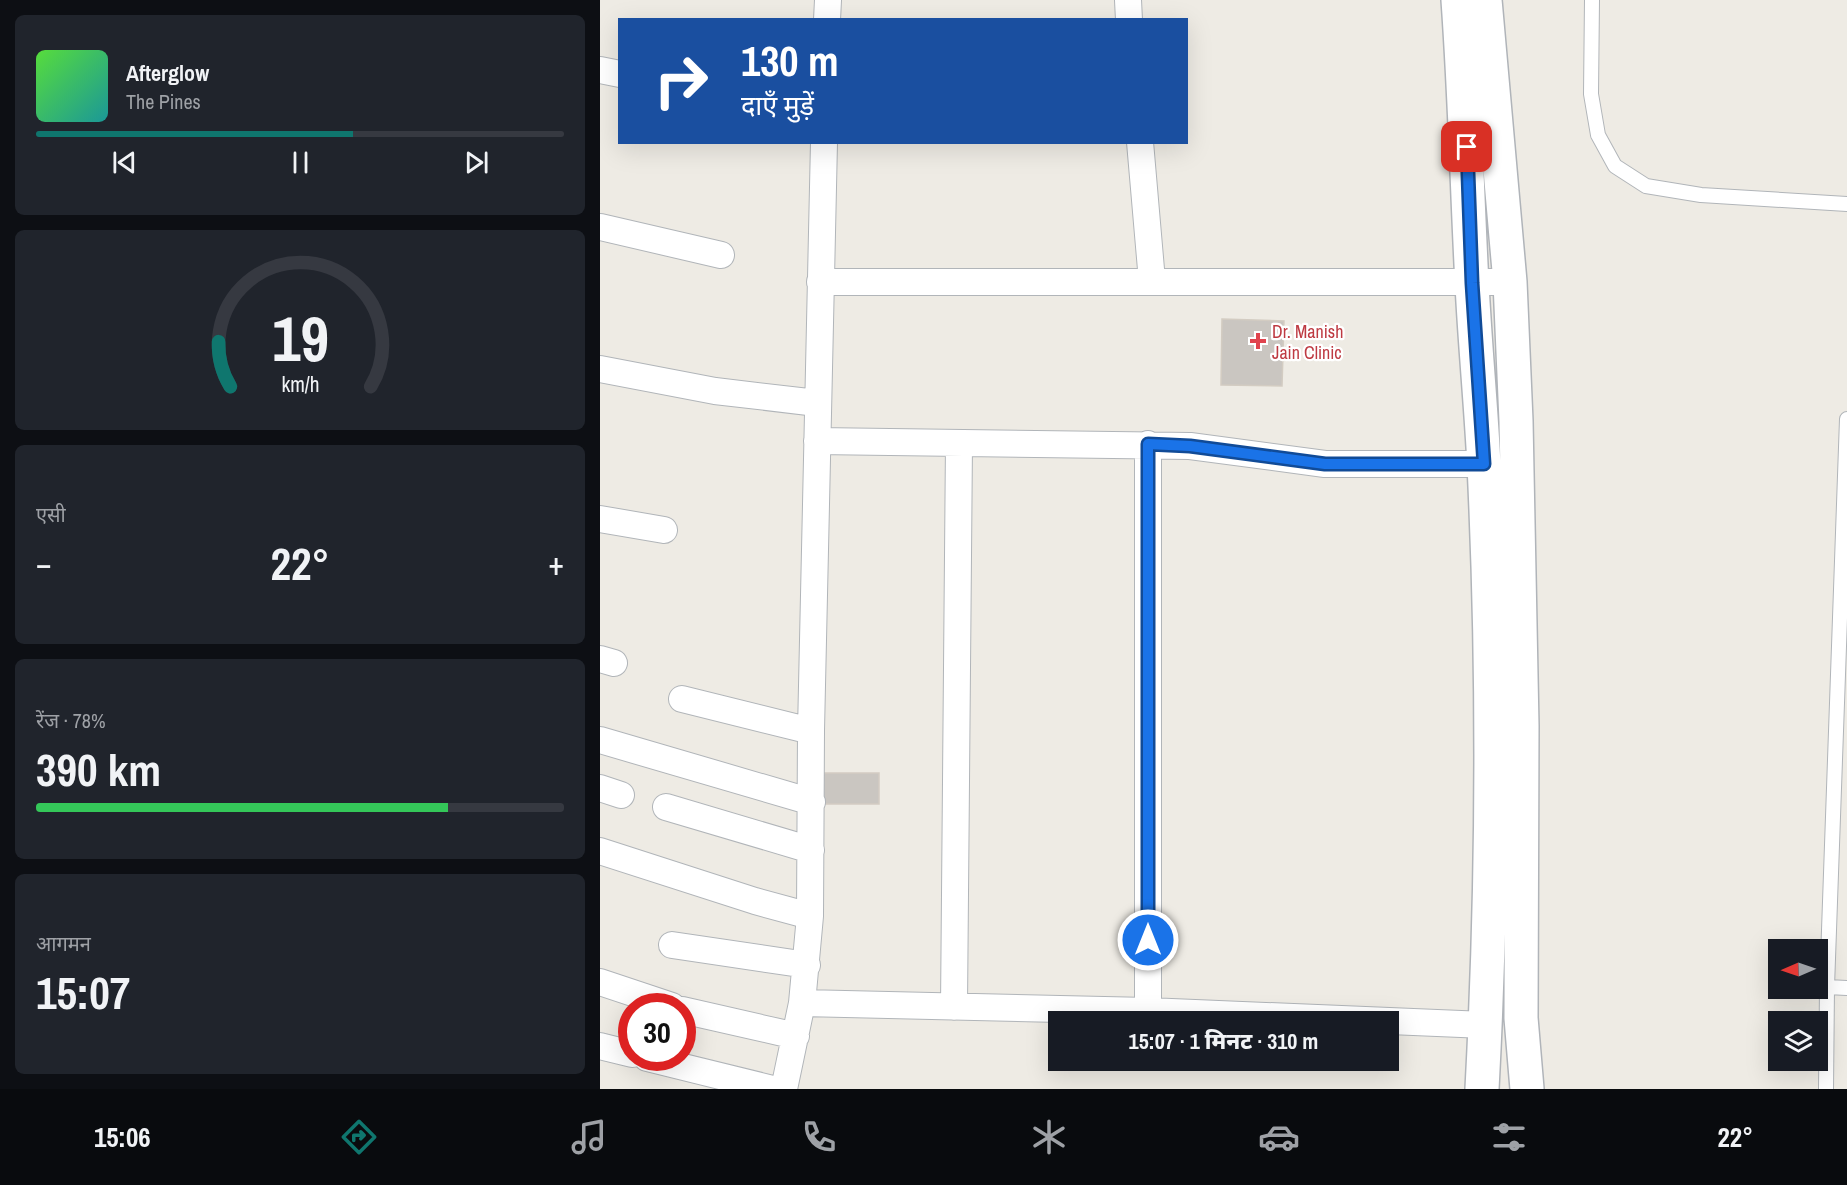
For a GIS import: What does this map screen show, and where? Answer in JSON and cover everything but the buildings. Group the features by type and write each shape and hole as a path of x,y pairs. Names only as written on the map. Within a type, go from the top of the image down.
{"main road":[{"path":"1458,0 1467,124 1472,283 1484,464 1490,678 1482,1089"},
{"path":"1485,0 1510,282 1523,789 1521,1018 1527,1089"},
{"path":"1489,790 1523,789"}],"street":[{"path":"827,18 828,0"},
{"path":"1128,0 1130,18"},
{"path":"600,70 618,74"},
{"path":"784,1089 802,1002 810,916 811,731 824,144"},
{"path":"1140,144 1152,280"},
{"path":"602,235 721,255"},
{"path":"820,282 1152,280 1510,282"},
{"path":"600,369 715,391 817,403"},
{"path":"817,441 1148,444 1190,446 1325,464 1484,464"},
{"path":"954,1007 958,443"},
{"path":"802,1002 1148,1011 1148,444"},
{"path":"600,519 664,530"},
{"path":"682,699 811,731"},
{"path":"600,740 812,802"},
{"path":"666,807 811,850"},
{"path":"600,851 755,902 810,916"},
{"path":"672,945 807,965"},
{"path":"600,982 633,993"},
{"path":"696,1013 796,1036"},
{"path":"1399,1021 1485,1025"},
{"path":"600,1046 618,1050"},
{"path":"696,1070 773,1089"}],"lane":[{"path":"1592,0 1591,94 1598,135 1615,166 1646,186 1701,195 1847,204"},
{"path":"1828,976 1841,826 1847,419"},
{"path":"1828,987 1847,988"},
{"path":"1826,1089 1827,999"}],"place":[{"name":"Dr. Manish Jain Clinic","path":"1258,341"}],"route":[{"path":"1148,940 1148,444 1190,446 1325,464 1484,464 1472,283 1467,147"}]}
